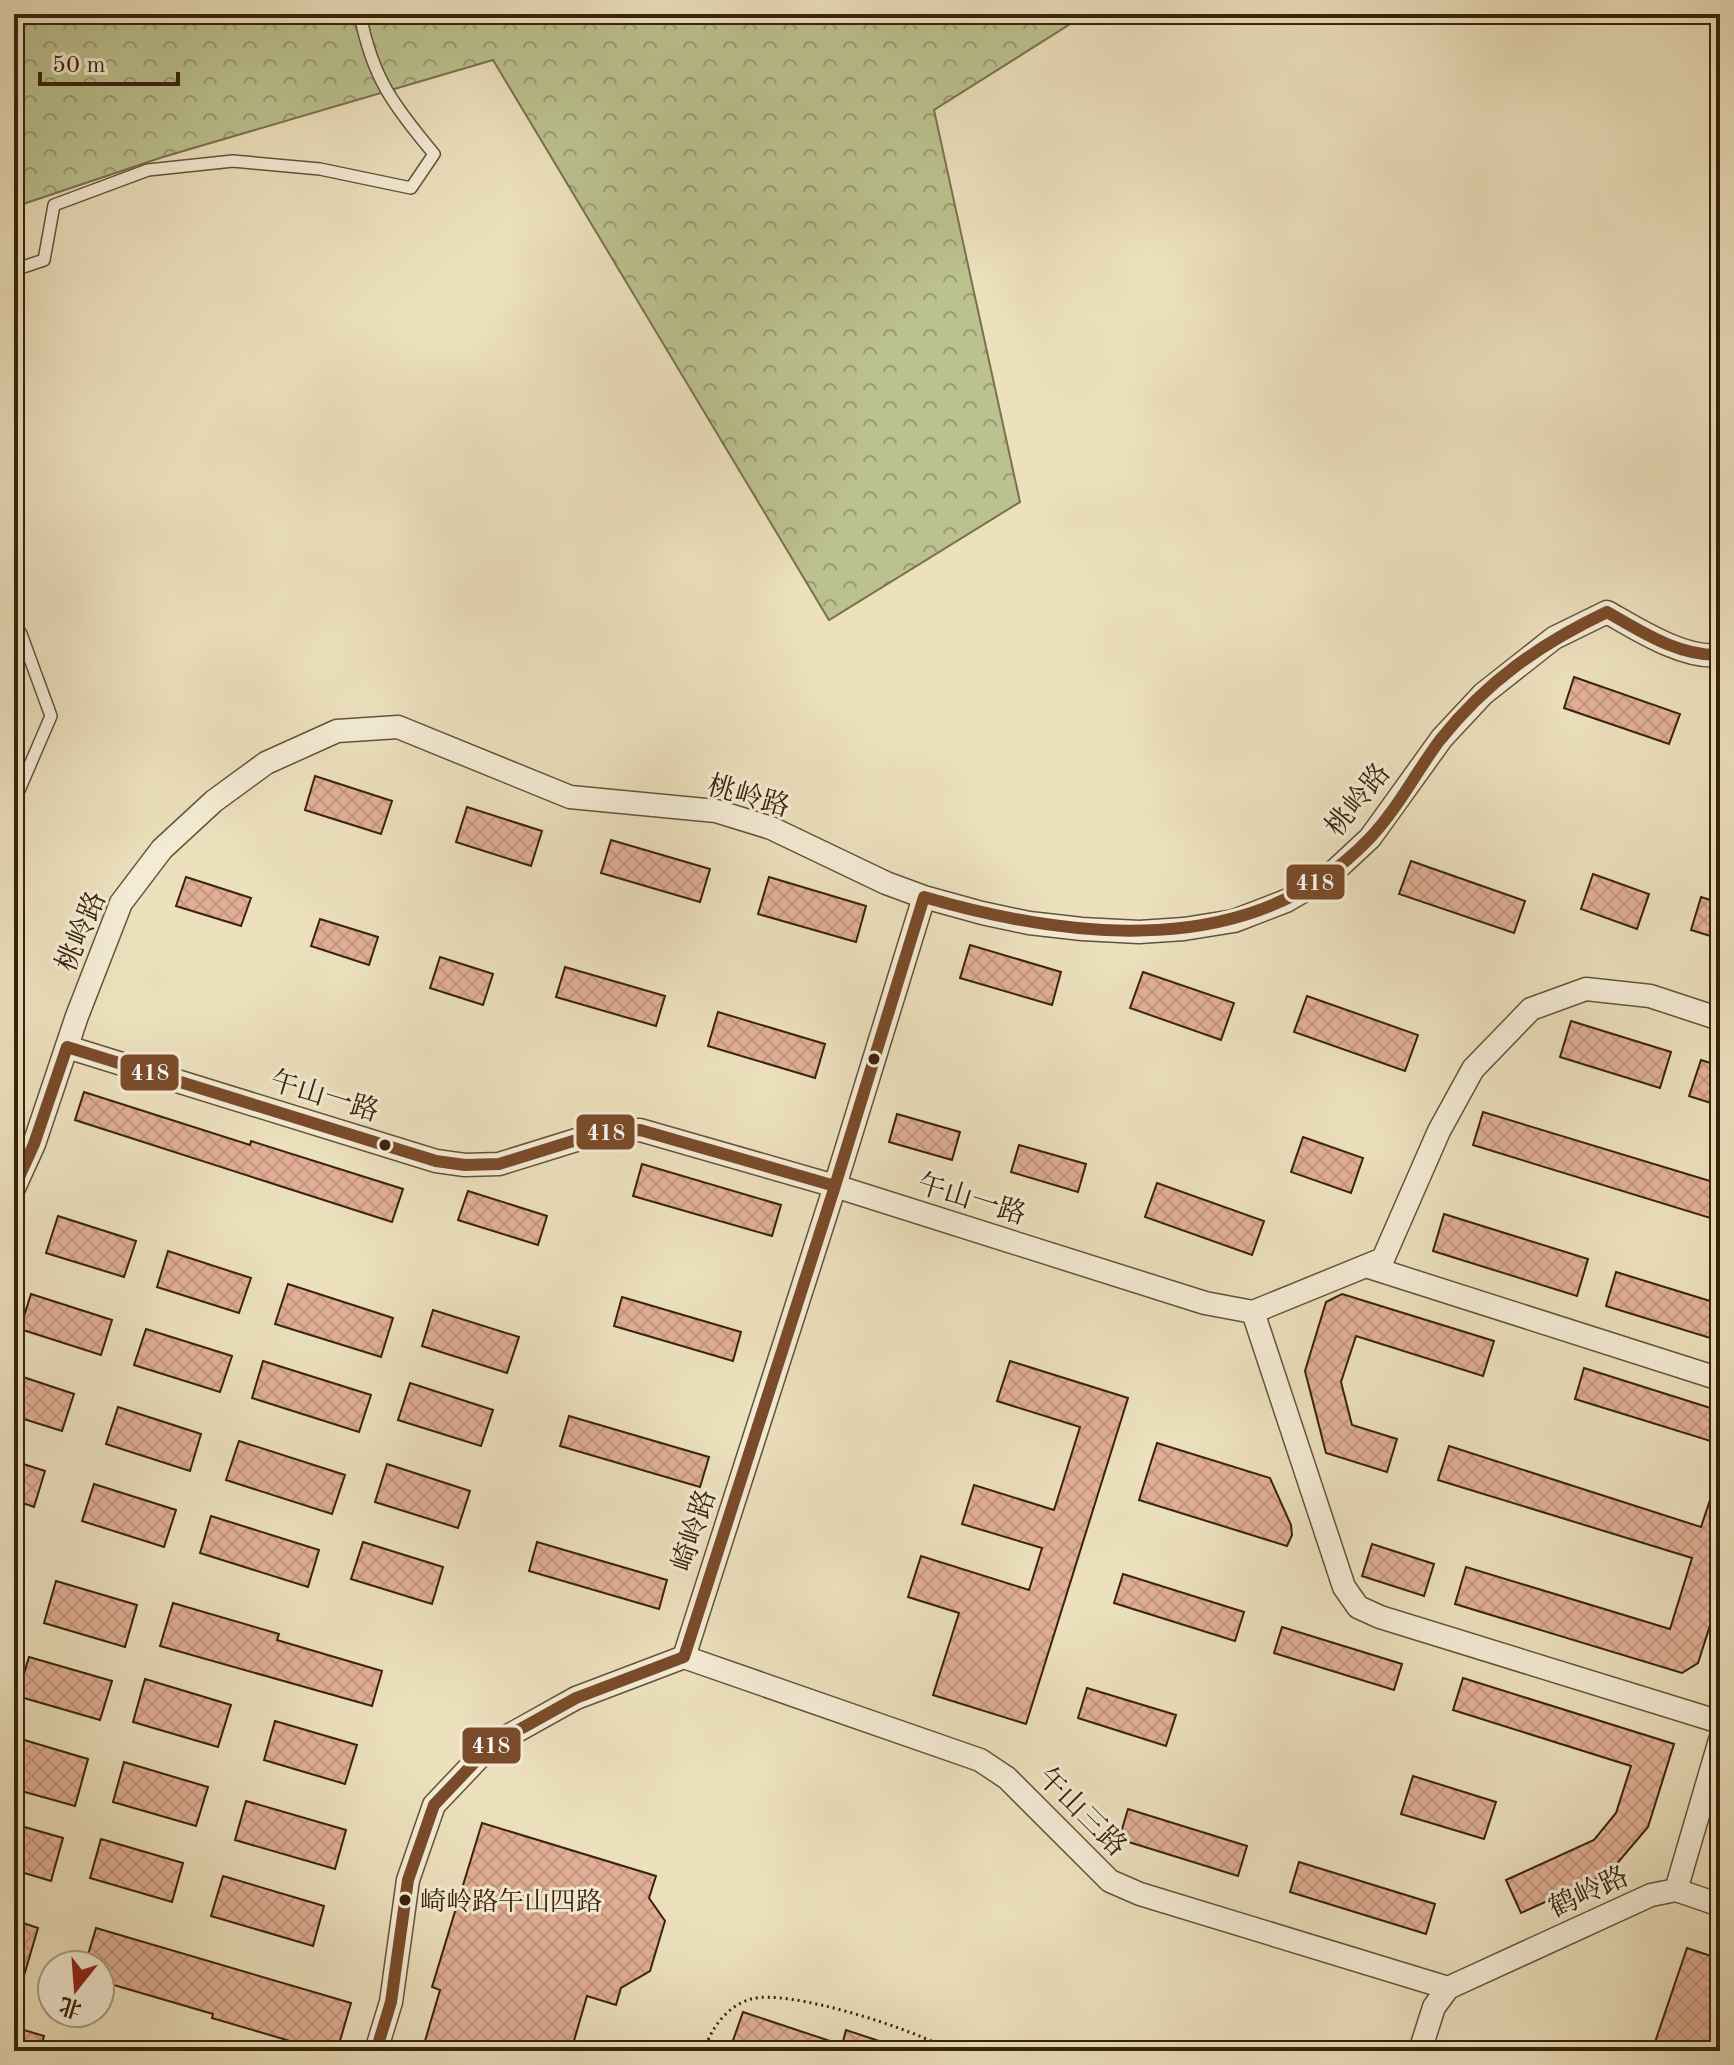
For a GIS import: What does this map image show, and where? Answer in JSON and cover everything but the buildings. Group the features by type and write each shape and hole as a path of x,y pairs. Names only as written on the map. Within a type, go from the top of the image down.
{"street":[{"name":"桃岭路","path":"14,1188 34,1144 121,903 162,849 214,801 266,763 337,731 398,727 570,797 716,811 771,828 886,883 924,897 1029,923 1139,932 1234,921 1286,901 1328,877 1370,838 1442,738 1483,694 1554,638 1607,612 1679,649 1720,655"},
{"name":"崎岭路","path":"684,1657 924,897"},
{"path":"1720,1019 1650,996 1586,989 1531,1009 1473,1069 1439,1131 1383,1259 1253,1312 1344,1587 1358,1607 1380,1617 1720,1722"},
{"name":"午山一路","path":"67,1047 436,1161 465,1165 499,1164 602,1132 640,1130 835,1186 1205,1303 1253,1312"},
{"path":"1366,1266 1720,1379"},
{"path":"376,2051 391,2002 408,1880 434,1805 490,1746 576,1698 684,1657"},
{"name":"午山三路","path":"684,1657 980,1760 1007,1778 1110,1881 1140,1894 1448,1988"},
{"path":"1720,1740 1676,1890 1720,1905"},
{"name":"鹤岭路","path":"1448,1988 1651,1895 1676,1890"},
{"path":"1420,2051 1434,2007 1448,1988"}],"lane":[{"path":"14,270 44,260 54,205 148,170 233,161 320,169 411,188 434,154 394,105 367,51 360,14"},
{"path":"14,622 51,716 14,802"}],"path":[{"path":"704,2051 709,2034 729,2011 750,1999 771,1995 790,1997 894,2027 932,2039 950,2051"}],"green space":[{"path":"14,14 1086,14 934,110 1020,502 829,620 493,60 163,157 14,207"}],"transit line":[{"name":"418","path":"1607,612 1675,647 1720,655"},
{"name":"418","path":"924,897 981,912 1099,930 1158,930 1216,922 1271,906 1322,878 1369,839 1389,816 1440,740 1496,682 1559,637 1607,612"},
{"name":"418","path":"376,2051 391,2002 408,1880 434,1805 490,1746 576,1698 684,1657 924,897"},
{"name":"418","path":"14,1188 34,1144 67,1047 436,1161 465,1165 499,1164 602,1132 640,1130 835,1186"}],"place":[{"name":"崎岭路午山四路","path":"405,1900"}]}
